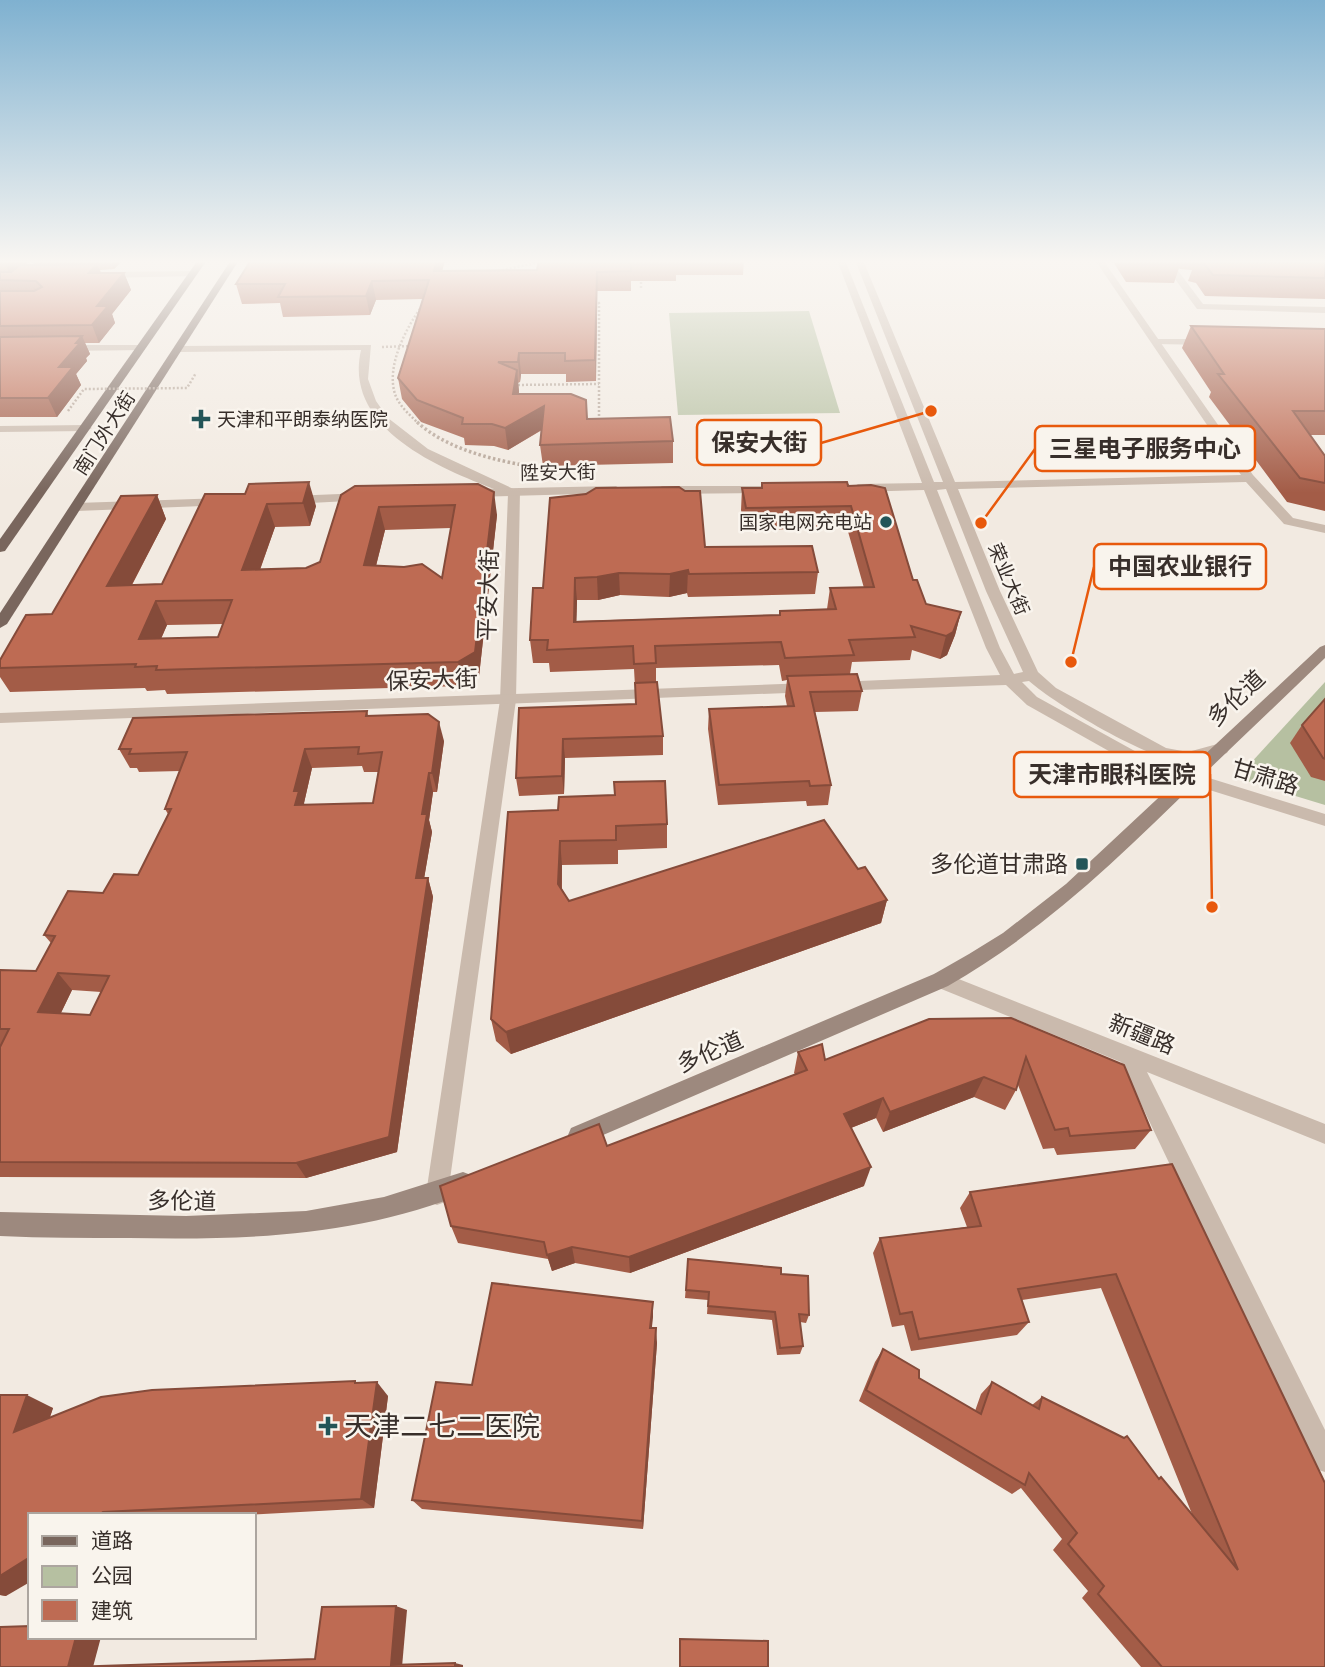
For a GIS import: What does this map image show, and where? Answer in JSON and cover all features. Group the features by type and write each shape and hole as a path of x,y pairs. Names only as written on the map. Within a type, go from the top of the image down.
{"main road":[{"name":"南门外大街","path":"0,548 148,338"},
{"name":"南门外大街","path":"0,624 187,338"},
{"name":"多伦道","path":"561,1143 941,980 1005,943 1099,868 1325,650"},
{"name":"多伦道","path":"0,1224 226,1228 289,1226 376,1212 437,1194 486,1174"}],"street":[{"name":"荣业大街","path":"871,338 993,648 1010,680 1032,701 1145,764 1191,778"},
{"name":"荣业大街","path":"890,338 993,591 1032,675 1052,692 1162,753 1188,758 1221,749"},
{"path":"1154,338 1250,478 1289,521 1325,529"},
{"path":"1156,341 1221,342"},
{"path":"180,349 367,347 362,378 375,407 393,428 459,472 514,492"},
{"path":"51,348 141,348"},
{"path":"0,429 86,429"},
{"path":"849,488 1250,478"},
{"name":"陞安大街","path":"459,494 780,490"},
{"name":"平安大街","path":"437,1194 508,700 514,492"},
{"path":"282,500 377,497"},
{"path":"77,507 241,501"},
{"name":"保安大街","path":"0,718 1010,680 1032,675"},
{"name":"甘肃路","path":"1191,778 1325,820"},
{"name":"新疆路","path":"941,980 1129,1058 1325,1134"},
{"path":"1129,1058 1325,1459"}],"path":[{"path":"403,338 399,346 394,374 395,393 407,414 433,434 472,453 534,467"},
{"path":"599,338 599,420 610,426"},
{"path":"367,347 423,346"},
{"path":"68,411 84,389 187,388 196,373"},
{"path":"509,385 599,384"}],"green space":[{"path":"671,338 817,338 840,413 678,415"},
{"path":"1325,682 1325,805 1237,778"}],"building":[{"path":"0,338 80,338 76,343 80,343 59,367 73,367 48,398 0,398"},
{"path":"411,338 596,338 595,360 565,361 565,353 519,353 518,362 498,362 517,370 513,394 571,394 586,400 587,419 670,417 673,441 540,445 544,406 505,428 492,424 462,424 463,418 417,400 398,378"},
{"path":"1199,338 1325,338 1325,411 1293,411 1325,456 1325,483 1300,478 1218,374 1224,374"},
{"path":"309,482 303,503 267,504 242,570 306,568 320,562 341,495 355,486 478,484 494,492 475,652 458,662 156,670 157,666 135,667 136,664 0,668 0,660 26,615 52,614 121,496 157,495 107,586 162,584 205,494 245,494 249,484","holes":["455,505 442,578 422,564 404,567 364,565 379,507","232,600 218,637 139,639 156,601"]},
{"path":"847,482 848,486 871,485 885,488 913,580 917,580 926,604 961,612 953,632 946,636 911,626 915,637 849,640 854,655 785,658 781,642 655,646 656,663 634,664 633,646 547,650 548,640 530,640 533,588 543,588 550,498 586,494 596,488 679,487 685,491 700,491 705,547 812,546 818,572 689,574 688,570 670,574 619,573 575,578 574,622 780,615 780,611 836,609 830,588 874,587 851,506 746,508 742,488 762,488 762,483"},
{"path":"857,674 862,691 810,692 831,785 810,786 809,781 719,785 709,709 794,706 787,676"},
{"path":"657,682 663,736 563,739 562,776 516,778 519,708 636,704 635,683"},
{"path":"1325,699 1325,759 1302,725"},
{"path":"367,711 366,716 428,714 439,722 432,773 429,773 422,814 427,814 416,878 428,878 389,1137 296,1163 0,1162 0,1047 9,1029 0,1029 0,970 36,971 55,936 44,935 68,891 103,893 114,874 138,875 171,809 165,809 187,752 129,754 131,749 119,749 133,718","holes":["359,747 358,754 382,752 373,803 295,805 299,791 294,791 305,749","58,973 109,976 90,1015 38,1012"]},
{"path":"665,781 667,824 616,826 616,840 560,841 558,884 569,901 824,820 858,869 865,867 887,900 506,1032 491,1019 508,812 558,810 559,797 615,795 614,782"},
{"path":"1011,1018 1124,1065 1151,1130 1070,1136 1068,1128 1055,1130 1026,1057 1016,1090 984,1077 890,1112 883,1098 844,1114 871,1167 629,1257 572,1247 547,1255 544,1242 451,1226 440,1186 599,1124 607,1146 807,1070 798,1052 822,1044 825,1060 929,1019"},
{"path":"1172,1164 1325,1483 1325,1667 1162,1667 1098,1594 1104,1586 1068,1544 1077,1533 1029,1473 1025,1485 866,1390 883,1349 919,1370 919,1378 981,1414 992,1382 1039,1409 1042,1397 1124,1438 1127,1436 1159,1479 1161,1477 1238,1570 1116,1274 1018,1289 1029,1322 919,1339 912,1312 900,1314 880,1238 981,1226 970,1192"},
{"path":"688,1259 781,1268 781,1274 808,1276 809,1315 799,1314 803,1346 780,1348 775,1312 708,1306 709,1292 686,1290"},
{"path":"492,1283 653,1302 650,1328 656,1328 642,1521 412,1500 436,1382 472,1385"},
{"path":"377,1382 361,1499 102,1513 28,1513 28,1558 0,1576 0,1395 27,1395 14,1432 101,1397 152,1390"},
{"path":"396,1606 391,1665 455,1663 455,1667 68,1667 315,1659 322,1607"},
{"path":"28,1626 28,1639 75,1639 68,1667 0,1667 0,1627"},
{"path":"680,1639 768,1641 768,1667 680,1667"}],"place":[{"name":"保安大街","path":"931,411"},
{"name":"天津和平朗泰纳医院","path":"201,419"},
{"name":"国家电网充电站","path":"886,522"},
{"name":"三星电子服务中心","path":"981,523"},
{"name":"中国农业银行","path":"1071,662"},
{"name":"多伦道甘肃路","path":"1082,864"},
{"name":"天津市眼科医院","path":"1212,907"},
{"name":"天津二七二医院","path":"328,1426"}]}
